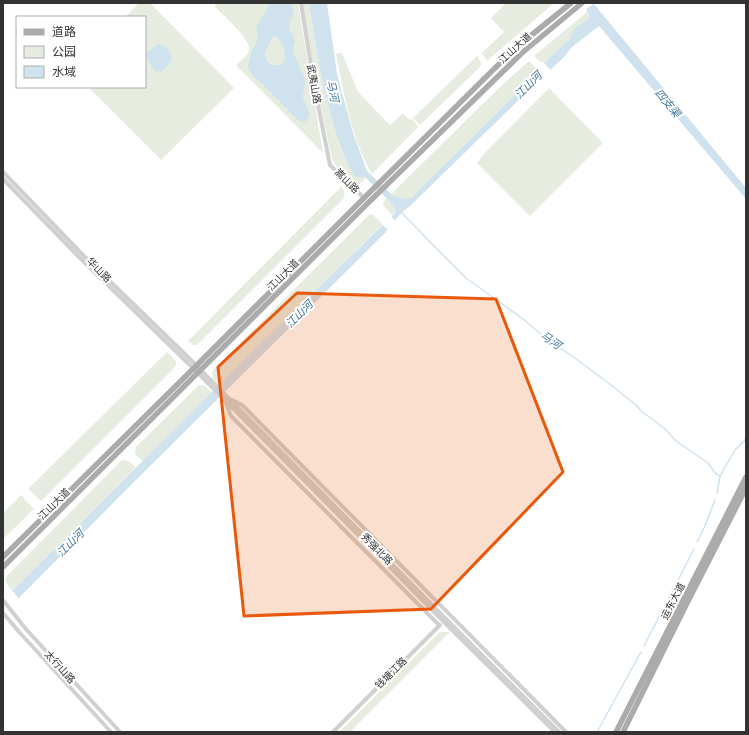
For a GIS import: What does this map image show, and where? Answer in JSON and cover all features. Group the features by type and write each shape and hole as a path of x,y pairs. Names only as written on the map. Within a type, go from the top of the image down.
{"main road":[{"name":"江山大道","path":"3,567 364,198 513,51 571,3"},
{"name":"江山大道","path":"3,557 523,52 582,3"},
{"name":"运东大道","path":"616,732 746,477"},
{"name":"运东大道","path":"623,732 746,488"}],"street":[{"name":"武夷山路","path":"301,3 315,90 330,164"},
{"name":"嵩山路","path":"330,164 364,198"},
{"name":"华山路","path":"3,172 197,370"},
{"name":"华山路","path":"3,179 84,261 197,370"},
{"name":"秀强北路","path":"197,370 555,732"},
{"path":"226,399 242,405 566,732"},
{"path":"226,399 231,416 439,626"},
{"name":"太行山路","path":"3,600 46,651 120,732"},
{"name":"太行山路","path":"3,613 112,732"},
{"name":"钱塘江路","path":"333,732 450,615"},
{"name":"秀强北路","path":"445,620 559,732"}],"highlighted area":[{"path":"297,293 496,299 563,472 431,609 244,616 218,367"}],"green space":[{"path":"139,3 150,3 234,88 161,160 89,88 146,88 146,16 126,16"},
{"path":"218,3 298,3 323,153 236,65 248,53 248,45 241,33 214,6"},
{"path":"303,3 309,3 320,69 338,138 355,176 366,178 358,185 354,186 338,169 332,159 314,76"},
{"path":"506,3 554,3 487,61 482,53 504,32 491,18"},
{"path":"587,12 590,18 575,28 569,40 555,52 544,65 534,56"},
{"path":"342,53 358,92 390,125 403,113 410,120 412,119 418,126 372,174 353,131 349,116 336,54"},
{"path":"477,56 481,63 480,67 420,125 413,118"},
{"path":"529,61 539,71 392,215 384,206 383,203 385,200 501,86"},
{"path":"549,88 601,141 602,144 530,216 477,163"},
{"path":"342,186 345,194 343,199 197,345 193,345 188,341"},
{"path":"370,214 383,224 219,385 214,380 214,369"},
{"path":"167,352 176,361 174,368 41,501 28,489"},
{"path":"200,385 205,386 212,392 143,461 135,454 136,447"},
{"path":"125,460 136,467 12,591 5,581 7,576 121,461"},
{"path":"21,495 34,509 3,539 3,513"},
{"path":"440,632 450,632 350,732 339,732"}],"water":[{"path":"270,3 290,3 293,14 289,29 295,43 293,47 294,54 304,76 305,85 303,98 310,114 304,122 298,120 254,77 249,70 248,65 251,53 258,37 256,28","holes":["273,37 277,37 282,44 285,54 284,60 281,64 274,65 270,64 266,60 265,51"]},
{"path":"309,3 327,3 337,74 353,133 367,171 393,196 405,199 411,198 535,75 555,52 569,40 575,28 590,18 586,9 594,4 746,188 746,199 599,26 572,47 563,58 400,215 386,232 3,614 3,600 242,362 395,213 396,208 365,177 355,177 348,164 333,124 326,97"},
{"path":"158,44 168,49 172,57 161,72 158,70 156,72 146,59 146,53"}],"pier":[{"path":"543,62 552,71 541,81 533,74"},
{"path":"390,215 396,222 389,231 381,223"},
{"path":"11,589 20,600 3,616 3,597"}],"waterway":[{"name":"马河","path":"401,212 466,278 602,378 636,405 642,412 665,429 676,441 708,463 715,473 720,476"},
{"path":"717,493 720,476 735,450 746,437"},
{"path":"697,542 715,500"},
{"path":"644,646 694,549"},
{"path":"597,732 641,652"}],"water label":[{"name":"江山河","path":"528,85"},
{"name":"四支渠","path":"668,103"},
{"name":"江山河","path":"299,314"},
{"name":"江山河","path":"70,543"}]}
